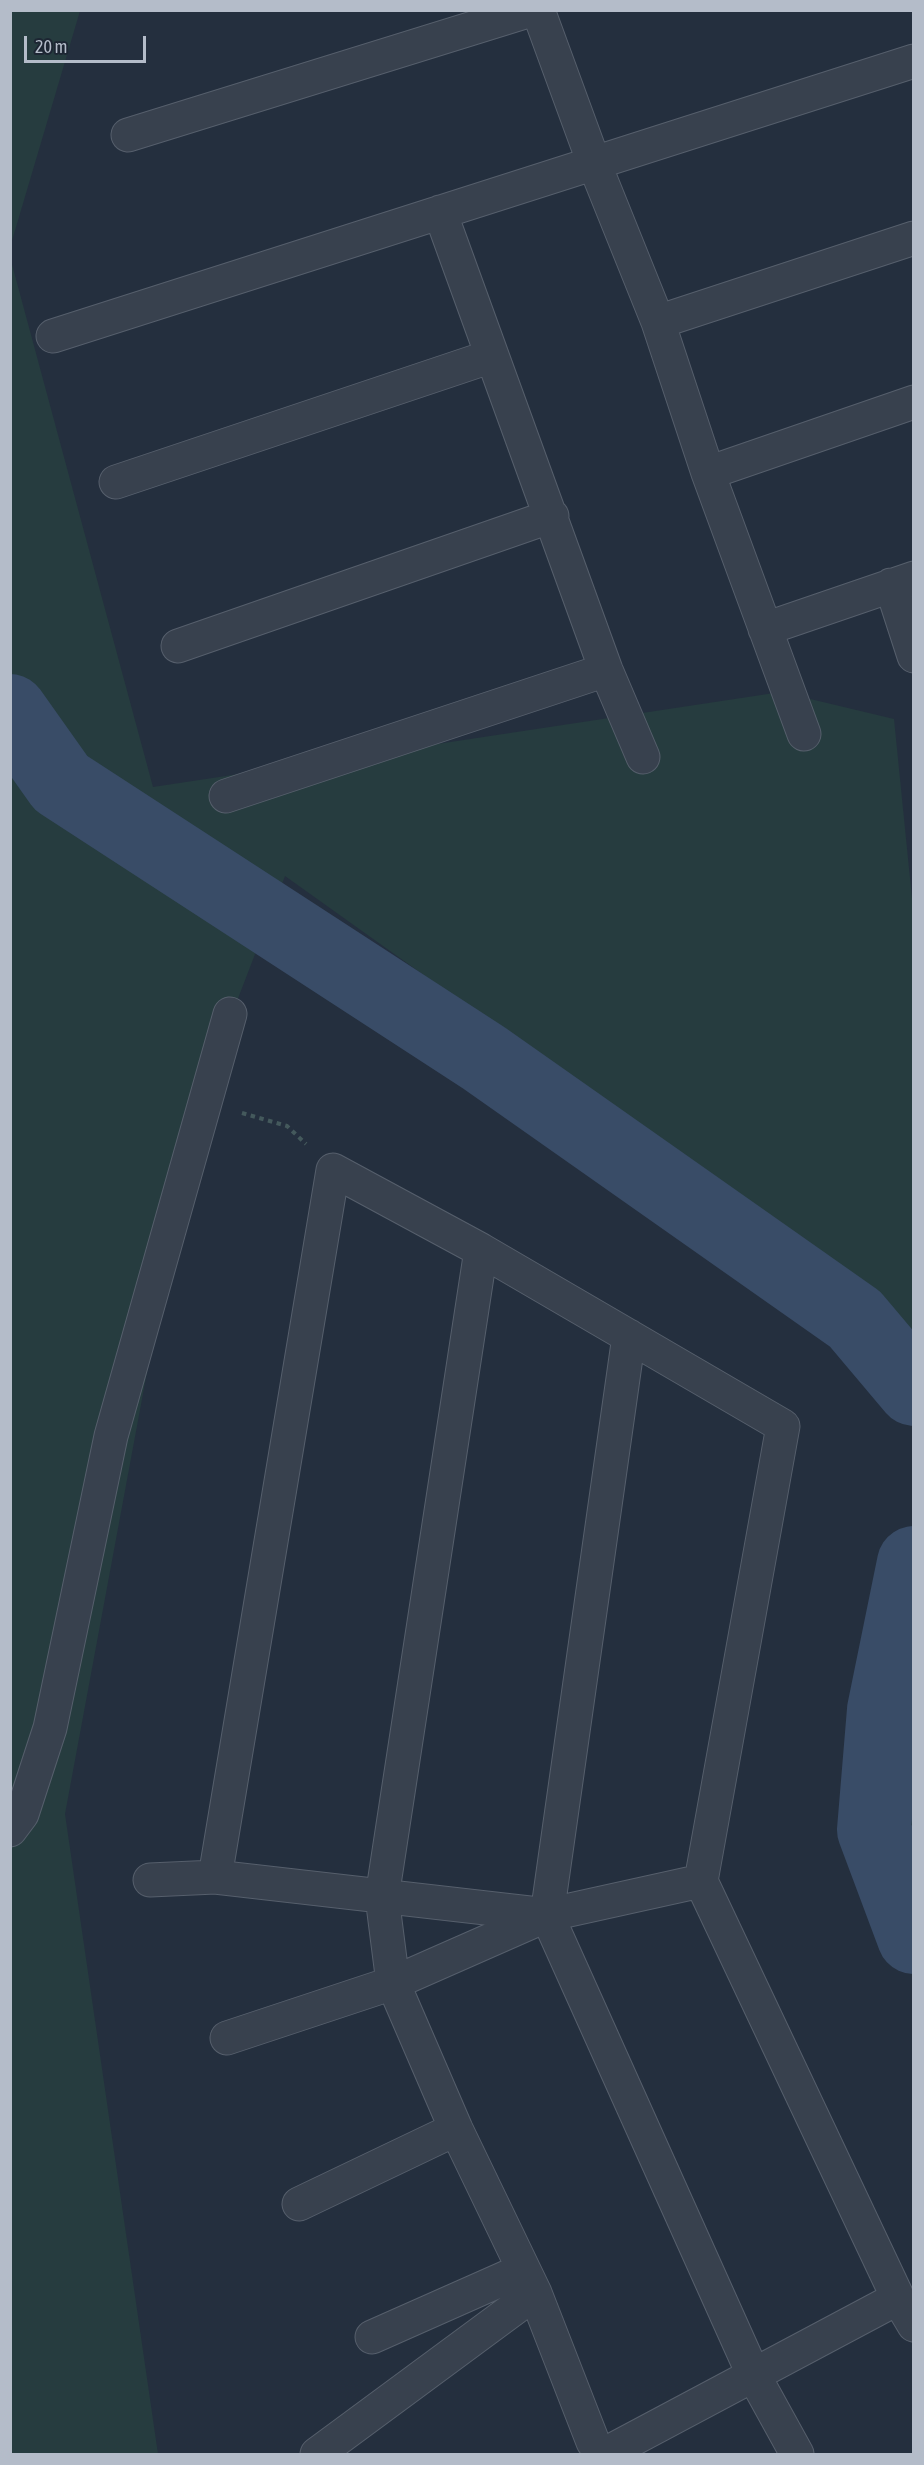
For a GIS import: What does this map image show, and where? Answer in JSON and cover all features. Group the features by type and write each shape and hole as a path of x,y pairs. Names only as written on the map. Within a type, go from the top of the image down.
{"street":[{"path":"128,135 531,10"},
{"path":"538,10 594,163 658,322 708,473 804,734"},
{"path":"53,336 914,61"},
{"path":"440,212 606,670 643,756"},
{"path":"658,322 914,238"},
{"path":"116,482 492,356"},
{"path":"708,473 914,402"},
{"path":"178,646 552,516"},
{"path":"765,629 902,582 914,656"},
{"path":"226,796 606,670"},
{"path":"10,1830 22,1814 50,1728 111,1436 230,1014"},
{"path":"215,1877 333,1170 481,1250 783,1426 701,1881 906,2311 754,2376 594,2451 529,2281 456,2129 393,1983 382,1897 481,1250"},
{"path":"629,1335 547,1915 754,2376 797,2454"},
{"path":"150,1880 215,1877 547,1915"},
{"path":"227,2038 393,1983 547,1915 701,1881"},
{"path":"299,2204 456,2129"},
{"path":"372,2337 529,2281"},
{"path":"317,2454 529,2281"}],"path":[{"path":"204,1102 287,1126 333,1170"}],"green space":[{"path":"10,11 80,11 11,244"},
{"path":"10,257 153,787 781,692 894,719 913,908 913,1353 893,1310 285,876 196,1108 65,1814 158,2454 11,2454"},
{"path":"913,1735 914,1846 899,1808"}],"waterway":[{"path":"10,711 61,783 484,1058 855,1319 914,1389"},
{"path":"914,1563 884,1710 874,1830 914,1937"}]}
